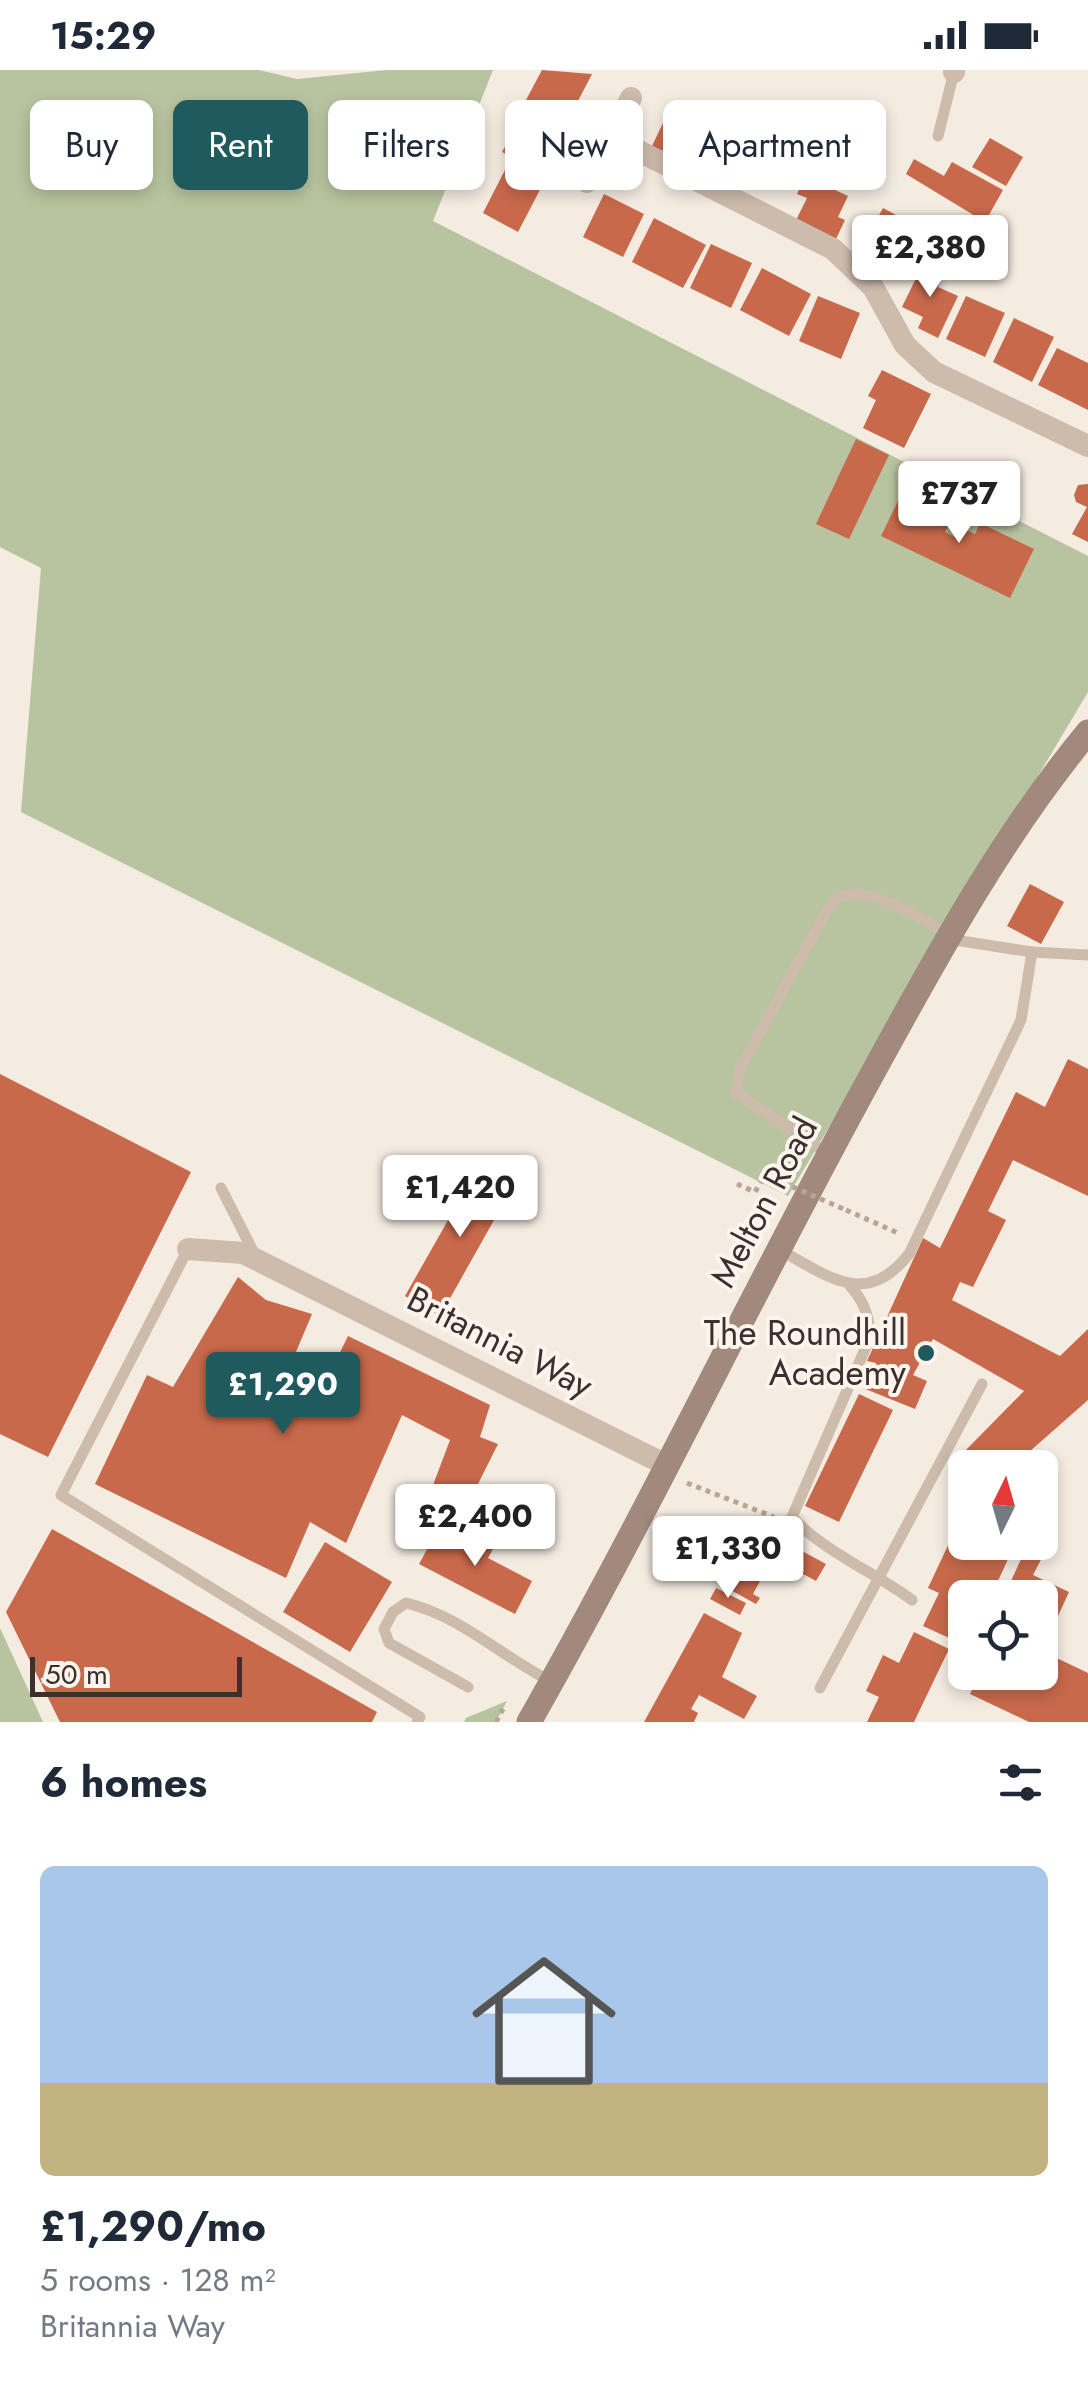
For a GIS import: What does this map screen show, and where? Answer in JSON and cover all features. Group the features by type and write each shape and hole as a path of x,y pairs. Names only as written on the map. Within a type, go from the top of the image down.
{"street":[{"path":"643,153 833,250 873,286 916,359 934,372 1088,446"},
{"name":"Melton Road","path":"529,1722 668,1466 777,1248 948,936 1061,765 1088,732"},
{"name":"Britannia Way","path":"188,1249 244,1253 668,1466"}],"lane":[{"path":"938,136 954,71"},
{"path":"828,1154 736,1092 740,1069 835,900 854,894 888,900 948,936 1032,952 1088,955"},
{"path":"850,1286 879,1281 895,1272 915,1242 1021,1020 1032,952"},
{"path":"221,1188 258,1260"},
{"path":"777,1248 850,1286 862,1299 870,1326 869,1340 792,1518 806,1534 878,1575 912,1600"},
{"path":"188,1249 60,1495 420,1717 417,1722"},
{"path":"820,1688 982,1384"},
{"path":"468,1687 389,1643 384,1628 393,1612 406,1602 428,1608 470,1629 507,1659 552,1682"}],"path":[{"path":"737,1184 755,1192 764,1176 915,1242"},
{"path":"668,1466 682,1481 751,1510 768,1517 792,1518"}],"green space":[{"path":"0,70 259,70 297,79 387,70 493,70 481,100 328,100 328,190 445,190 433,221 1088,556 1088,692 788,1196 21,812 41,568 0,547"},
{"path":"0,1628 43,1722 0,1722"},
{"path":"507,1701 496,1722 464,1722 466,1718"}],"building":[{"path":"542,70 592,74 578,100 526,100"},
{"path":"663,123 663,151 652,146"},
{"path":"990,138 1023,157 1006,186 972,167"},
{"path":"914,159 944,176 952,162 1003,190 985,222 906,174"},
{"path":"505,170 505,190 540,190 518,232 483,213"},
{"path":"799,190 835,190 848,196 838,217 845,220 836,239 796,220 807,198 797,194"},
{"path":"604,194 644,214 623,257 583,237"},
{"path":"883,208 931,234 917,259 869,233"},
{"path":"654,218 706,245 683,288 632,262"},
{"path":"711,244 752,263 731,308 690,288"},
{"path":"924,262 945,272 938,287 958,296 938,338 918,328 923,317 902,307"},
{"path":"762,268 811,294 789,336 740,310"},
{"path":"818,296 860,313 841,359 799,341"},
{"path":"966,296 1005,313 985,357 946,339"},
{"path":"1014,318 1054,337 1032,382 993,362"},
{"path":"1057,348 1088,363 1088,410 1038,385"},
{"path":"882,370 931,394 904,448 863,428 876,400 868,396"},
{"path":"856,439 889,455 849,539 816,524"},
{"path":"1088,484 1088,542 1072,534 1087,507 1076,502 1074,495 1078,485"},
{"path":"900,497 930,511 936,499 956,509 945,532 955,537 960,527 975,534 980,523 1034,549 1010,598 881,536"},
{"path":"1030,884 1064,902 1041,944 1007,926"},
{"path":"1068,1059 1088,1069 1088,1196 1013,1160 988,1211 1006,1220 973,1287 960,1282 952,1300 1060,1356 1088,1329 1088,1400 1031,1450 966,1450 1024,1391 933,1339 913,1375 927,1381 915,1409 863,1388 876,1363 867,1361 923,1238 940,1248 1016,1092 1045,1107"},
{"path":"0,1074 191,1172 48,1457 0,1434"},
{"path":"480,1164 515,1183 440,1316 405,1296"},
{"path":"238,1277 266,1300 312,1314 282,1385 315,1404 348,1336 490,1405 480,1437 498,1444 457,1526 424,1509 450,1440 402,1415 346,1543 310,1522 286,1578 95,1484 147,1375 173,1387"},
{"path":"859,1394 893,1410 839,1522 805,1506"},
{"path":"440,1526 494,1547 488,1558 532,1581 515,1614 419,1564"},
{"path":"52,1529 377,1712 372,1722 60,1722 6,1612"},
{"path":"745,1535 771,1550 778,1538 826,1564 816,1581 781,1562 776,1573 767,1568 753,1594 760,1598 756,1604 718,1583"},
{"path":"325,1542 392,1582 350,1652 283,1612"},
{"path":"948,1545 948,1560 1008,1560 998,1580 948,1580 948,1637 923,1626 939,1593 928,1588"},
{"path":"1021,1560 1041,1560 1033,1575 1044,1580 1011,1580"},
{"path":"1058,1587 1069,1592 1058,1616"},
{"path":"716,1588 746,1603 740,1615 710,1599"},
{"path":"704,1613 742,1633 722,1677 757,1696 744,1719 699,1695 691,1709 698,1713 694,1722 644,1722"},
{"path":"914,1632 948,1649 914,1722 867,1722 879,1697 866,1691 883,1655 899,1663"},
{"path":"1058,1659 1088,1673 1088,1722 1029,1722 970,1694 972,1690 1058,1690"}],"place":[{"name":"The Roundhill Academy","path":"926,1353"}]}
